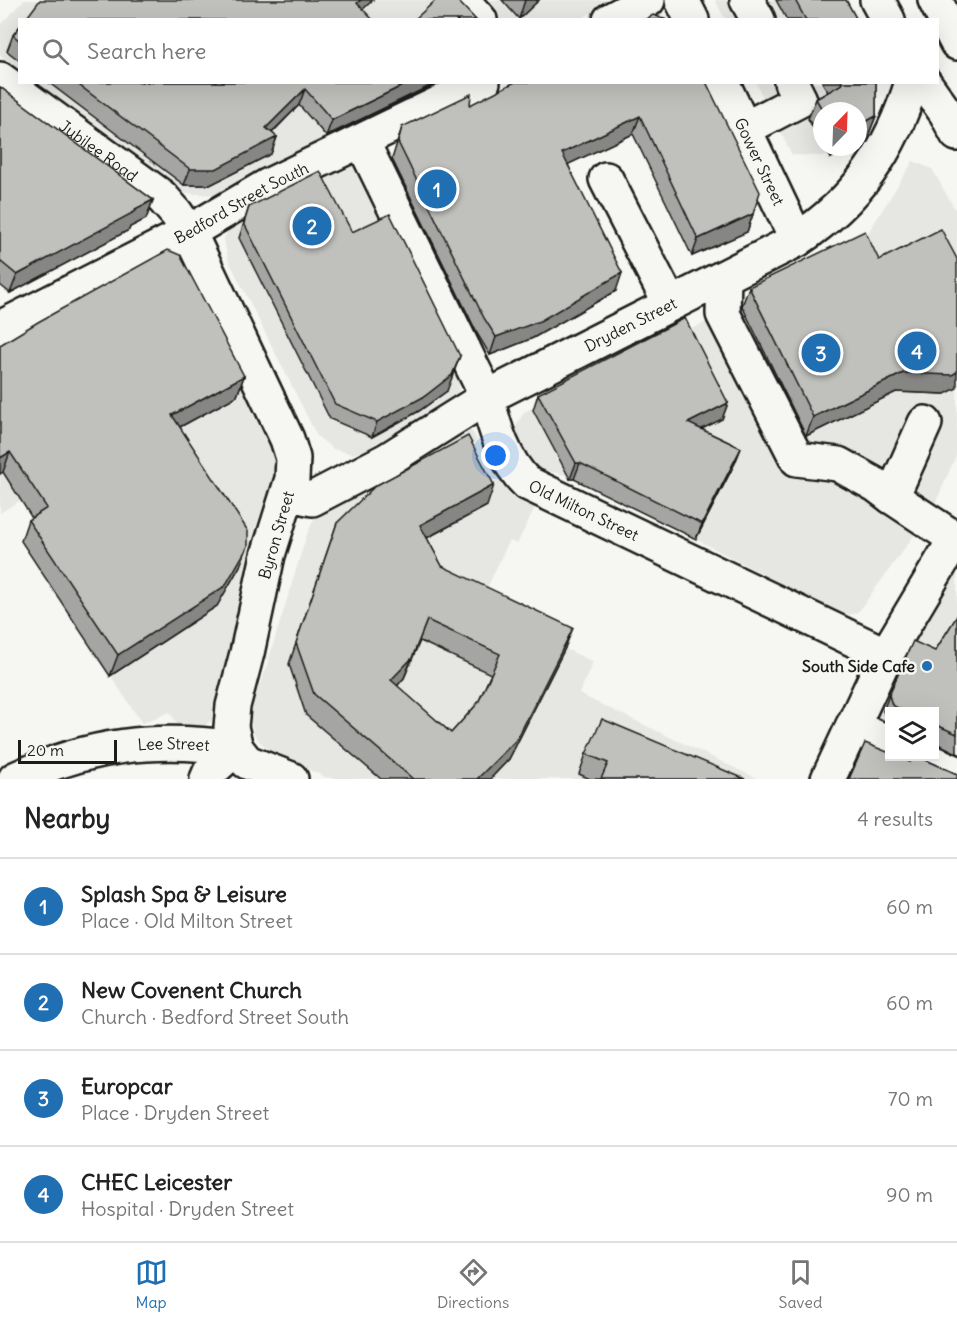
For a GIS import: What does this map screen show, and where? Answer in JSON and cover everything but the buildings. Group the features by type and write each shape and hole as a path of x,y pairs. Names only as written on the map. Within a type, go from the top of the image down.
{"street":[{"path":"462,0 478,18"},
{"path":"614,18 648,0"},
{"path":"682,0 691,18"},
{"path":"747,0 757,18"},
{"path":"877,0 887,18"},
{"path":"935,0 957,43"},
{"name":"Jubilee Road","path":"0,79 161,196 189,232"},
{"name":"Bedford Street South","path":"0,328 189,232 269,185 479,84"},
{"name":"Gower Street","path":"723,84 797,240"},
{"path":"744,129 800,100 792,84"},
{"name":"Dryden Street","path":"289,494 312,500 387,460 487,396 724,278 797,240 822,224 858,187 895,131 911,84"},
{"path":"925,84 946,112 957,134"},
{"name":"Old Milton Street","path":"362,141 487,396 495,429 517,473 527,483 886,655"},
{"path":"606,179 670,304"},
{"name":"Byron Street","path":"189,232 287,439 293,459 289,494 268,555 248,653 233,706 231,727 236,748"},
{"path":"724,278 723,314 797,459 838,464 876,485 956,538 886,655 828,779"},
{"path":"892,497 925,423"},
{"path":"852,727 885,741"},
{"name":"Lee Street","path":"15,779 70,756 96,750 160,743 197,743 236,748"},
{"path":"207,779 210,772 236,748 247,762 291,779"},
{"path":"930,761 957,773"}],"shaded area":[{"path":"24,0 447,0 465,18 18,18 18,69 0,55 0,25"},
{"path":"482,0 618,0 581,18 498,18"},
{"path":"715,0 834,0 844,18 724,18"},
{"path":"37,84 451,84 217,195 180,193"},
{"path":"756,84 871,84 871,133 867,137 867,102 813,102 813,156 792,155"},
{"path":"358,157 461,373 458,393 453,400 363,451 353,454 333,449 317,436 228,259 224,239 231,222"},
{"path":"913,161 932,169 957,213 957,453 933,509 859,611 840,615 696,539 569,476 535,468 515,428 524,412 858,249"},
{"path":"181,272 272,445 274,461 273,479 253,535 236,650 212,720 199,730 181,731 170,712 142,723 21,541 39,528 21,500 0,513 0,346"},
{"path":"470,428 501,481 516,496 536,505 517,544 509,541 478,607 593,662 579,694 758,779 338,779 325,777 272,752 260,742 253,732 249,708 252,696 262,681 306,537 317,512 339,493"},
{"path":"957,557 957,779 842,779 896,661"}],"place":[{"name":"Splash Spa & Leisure","path":"437,189"},
{"name":"New Covenent Church","path":"312,226"},
{"name":"CHEC Leicester","path":"917,351"},
{"name":"Europcar","path":"821,353"},
{"name":"South Side Cafe","path":"927,666"}]}
